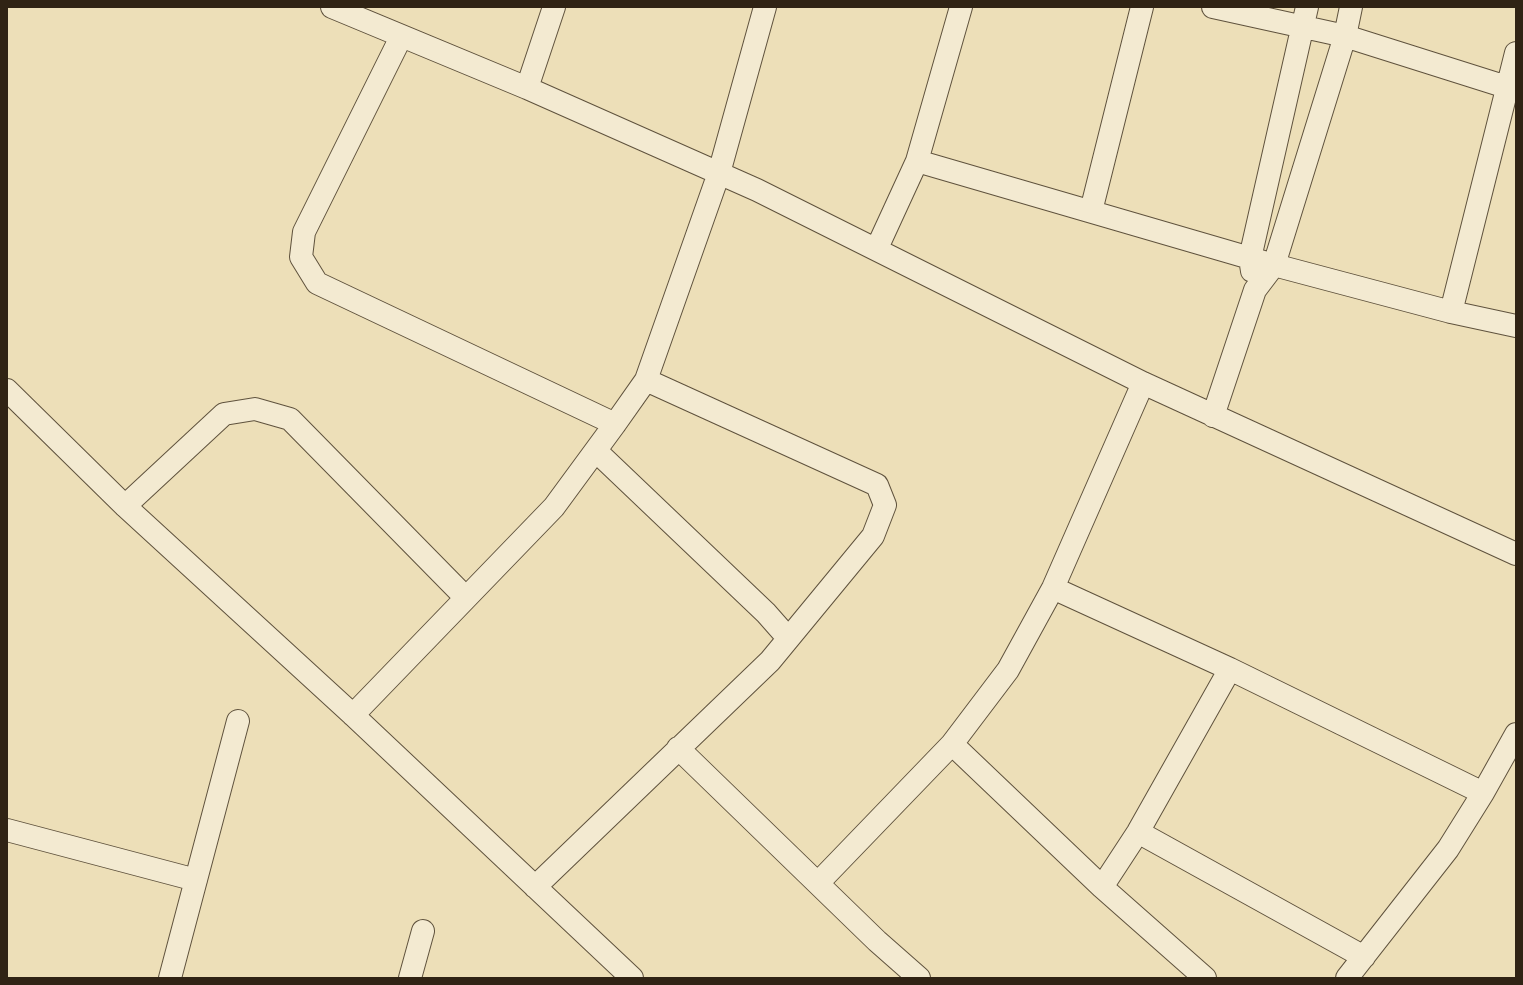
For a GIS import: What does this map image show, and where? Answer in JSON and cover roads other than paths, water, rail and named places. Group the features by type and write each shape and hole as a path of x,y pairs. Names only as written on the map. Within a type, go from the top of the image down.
{"street":[{"path":"332,7 401,37 527,88 757,190 877,248 1213,416 1516,554"},
{"path":"527,88 554,7"},
{"path":"353,715 554,506 646,380 719,173 765,7"},
{"path":"877,248 917,161 961,7"},
{"path":"1091,211 1142,7"},
{"path":"1213,7 1305,17 1345,36 1512,89"},
{"path":"1213,416 1255,290 1274,265 1345,36 1351,7"},
{"path":"1255,290 1250,258 1305,17"},
{"path":"401,37 304,232 301,257 317,283 615,424"},
{"path":"1451,312 1512,89 1516,53"},
{"path":"917,161 1274,265 1451,312 1516,326"},
{"path":"535,887 770,661 872,536 885,505 877,485 646,380"},
{"path":"818,883 952,744 1008,670 1053,588 1143,382"},
{"path":"7,390 125,506 353,715 632,978"},
{"path":"125,506 224,414 255,409 290,419 466,598"},
{"path":"596,450 766,613 788,638"},
{"path":"1053,588 1230,669 1483,794"},
{"path":"1102,887 1138,832 1230,669"},
{"path":"170,978 238,722"},
{"path":"1347,978 1448,849 1483,794 1516,734"},
{"path":"952,744 1102,887 1205,978"},
{"path":"678,748 877,941 919,978"},
{"path":"7,830 196,880"},
{"path":"1138,832 1364,957"},
{"path":"410,978 423,931"}]}
